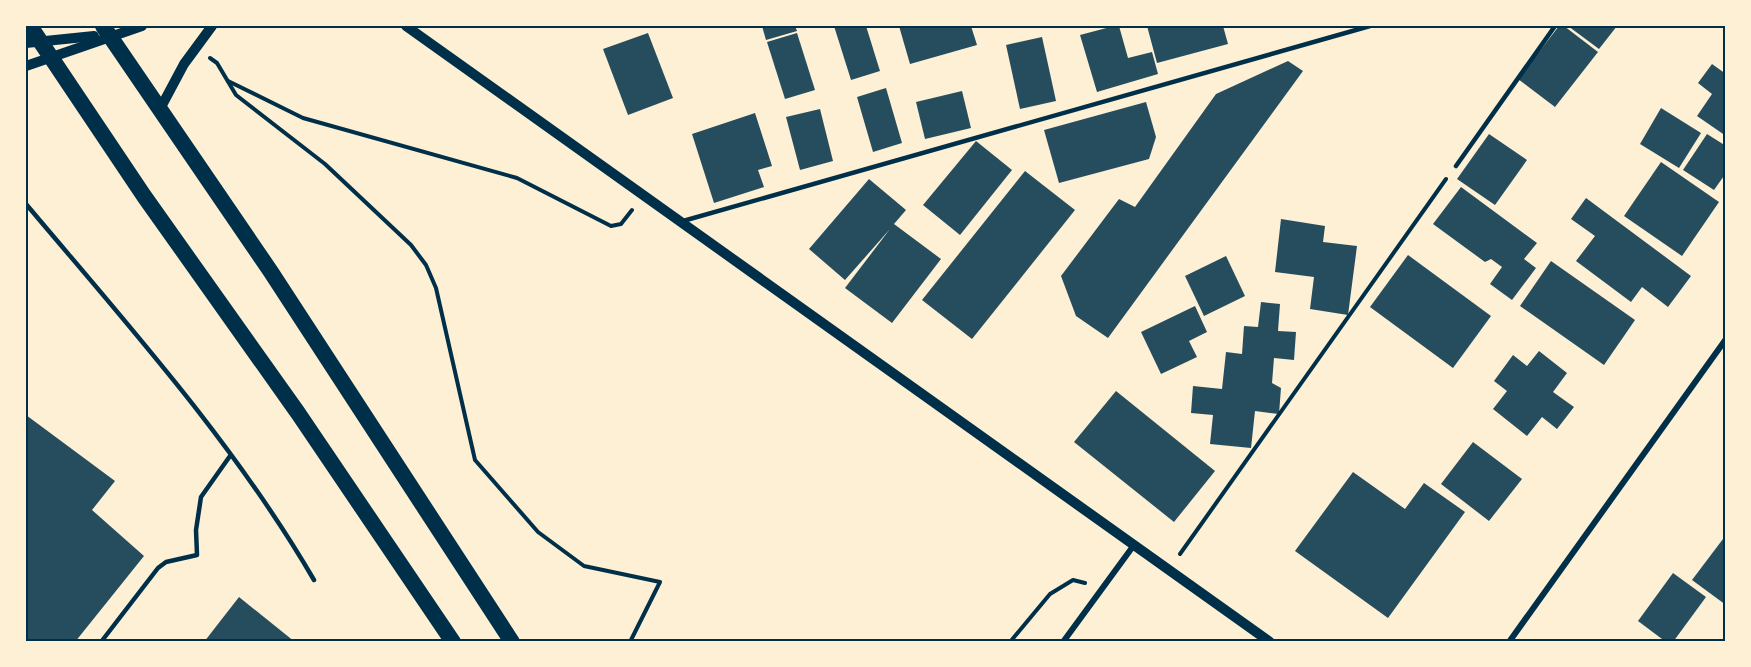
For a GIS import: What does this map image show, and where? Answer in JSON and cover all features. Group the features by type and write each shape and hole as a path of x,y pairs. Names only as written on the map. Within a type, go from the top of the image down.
{"highway":[{"path":"30,26 33,42 51,56 453,642"},
{"path":"106,30 271,272 512,642"}],"street":[{"path":"33,42 142,26"},
{"path":"160,109 192,53 212,26"},
{"path":"406,26 1270,642"},
{"path":"26,66 106,30"},
{"path":"1509,642 1725,339"},
{"path":"1063,642 1134,545"}],"lane":[{"path":"679,222 1370,26"},
{"path":"1455,166 1555,26"},
{"path":"26,204 193,406 291,541 314,580"},
{"path":"101,642 158,568 166,562 197,555 196,530 201,497 230,456"}],"path":[{"path":"192,53 207,56 218,63 236,95 325,164 411,245 426,265 436,288 475,460 538,532 584,566 660,582 630,642"},
{"path":"228,81 303,118 517,178 611,226 621,224 643,195"},
{"path":"1169,569 1455,166"},
{"path":"1010,642 1050,594 1073,580 1104,588"}],"building":[{"path":"762,26 795,26 797,31 766,40"},
{"path":"834,26 866,26 880,71 851,80"},
{"path":"899,26 971,26 977,45 910,64"},
{"path":"1119,26 1128,58 1152,52 1158,74 1097,92 1080,35"},
{"path":"1147,26 1223,26 1228,44 1157,63"},
{"path":"1559,26 1564,26 1598,52 1555,107 1518,79"},
{"path":"1568,26 1617,26 1599,49"},
{"path":"648,33 673,98 628,115 603,49"},
{"path":"797,33 815,90 785,99 767,42"},
{"path":"1042,37 1056,101 1020,109 1006,45"},
{"path":"1288,61 1303,71 1108,338 1076,316 1061,276 1119,199 1135,207 1216,94"},
{"path":"1712,64 1726,74 1726,136 1697,116 1712,94 1698,83"},
{"path":"886,88 902,143 873,152 857,97"},
{"path":"962,91 971,128 925,139 916,102"},
{"path":"1146,102 1156,137 1149,159 1059,183 1044,130"},
{"path":"1661,108 1701,133 1679,168 1640,144"},
{"path":"820,109 833,161 800,170 786,117"},
{"path":"755,113 772,166 758,170 764,187 714,203 692,134"},
{"path":"1489,134 1527,160 1495,205 1457,179"},
{"path":"1707,134 1726,146 1726,173 1714,190 1683,170"},
{"path":"976,141 1012,170 960,235 923,205"},
{"path":"1661,162 1719,202 1682,256 1624,216"},
{"path":"1025,171 1075,210 972,339 922,300"},
{"path":"869,179 906,210 894,224 941,259 892,323 845,288 890,229 845,280 809,249"},
{"path":"1461,187 1537,243 1524,259 1536,268 1512,300 1490,284 1502,267 1491,259 1485,262 1433,224"},
{"path":"1586,198 1691,276 1668,307 1642,287 1631,302 1576,261 1595,236 1571,219"},
{"path":"1281,219 1325,226 1323,242 1357,246 1348,315 1310,309 1314,277 1275,272"},
{"path":"1408,255 1491,316 1453,368 1370,307"},
{"path":"1226,256 1245,296 1204,316 1185,276"},
{"path":"1551,261 1635,320 1604,365 1520,306"},
{"path":"1261,302 1280,304 1278,331 1296,332 1294,360 1274,358 1272,383 1281,388 1279,414 1255,411 1251,448 1210,444 1213,415 1191,413 1193,386 1222,389 1226,352 1242,354 1244,326 1258,327"},
{"path":"1195,306 1207,332 1189,341 1197,357 1161,374 1141,332"},
{"path":"1539,351 1567,373 1553,392 1574,407 1557,429 1542,417 1527,436 1493,409 1507,391 1494,381 1513,355 1527,366"},
{"path":"1116,391 1215,471 1174,522 1074,442"},
{"path":"26,415 115,481 92,510 144,556 75,642 26,642"},
{"path":"1473,442 1522,479 1489,521 1441,484"},
{"path":"1353,472 1405,509 1424,483 1465,512 1388,618 1295,551"},
{"path":"1726,535 1726,605 1692,580"},
{"path":"1673,573 1706,597 1673,642 1666,642 1638,621"},
{"path":"239,597 295,642 204,642"}]}
